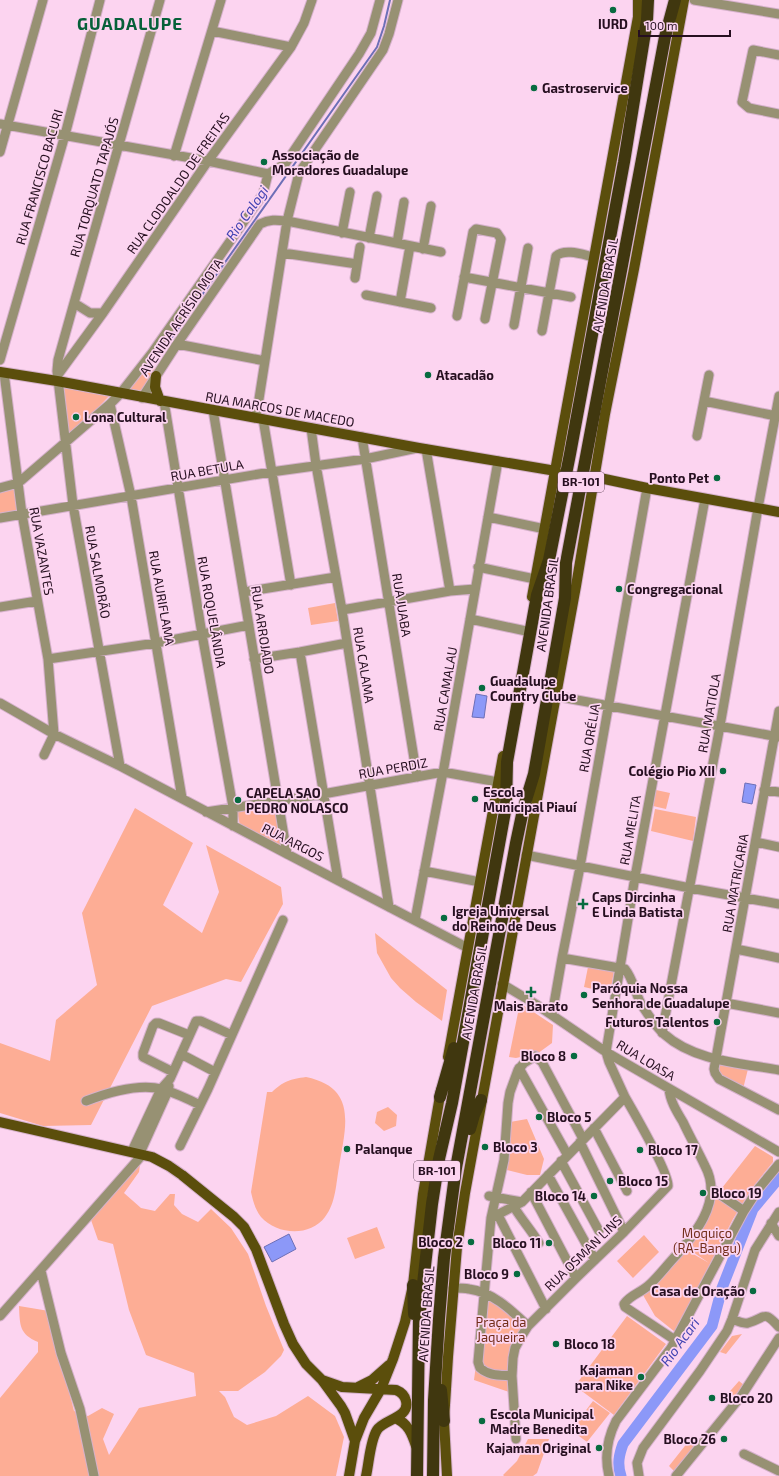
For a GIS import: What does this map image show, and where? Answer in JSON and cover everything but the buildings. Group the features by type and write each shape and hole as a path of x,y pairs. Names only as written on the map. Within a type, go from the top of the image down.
{"highway":[{"name":"AVENIDA BRASIL","path":"417,1476 420,1319 432,1204 439,1159 452,1103 506,806 507,762 537,594 549,560 624,162 647,20 648,0"},
{"name":"AVENIDA BRASIL","path":"433,1476 434,1400 439,1319 460,1142 516,843 523,810 534,774 565,598 568,556 665,37 675,0"},
{"path":"440,1097 472,988"},
{"path":"450,1218 469,1133 474,1115 481,1100"},
{"path":"413,1285 416,1371 418,1386"},
{"path":"439,1319 441,1341 441,1395 444,1421"}],"main road":[{"name":"AVENIDA BRASIL","path":"349,1476 355,1441 364,1418 381,1389 394,1359 405,1322 413,1285 423,1194 594,257 610,178 638,17 638,0"},
{"name":"AVENIDA BRASIL","path":"447,1476 444,1421 448,1356 453,1288 465,1193 576,586 605,414 634,269 684,0"},
{"name":"RUA MARCOS DE MACEDO","path":"2,372 57,379 120,394 556,471"},
{"path":"156,376 155,388 162,401"},
{"path":"595,477 779,512"},
{"path":"0,1122 138,1153 159,1160 234,1216 244,1227 256,1249 293,1344 306,1364 322,1380 344,1413 355,1441"},
{"path":"354,1388 372,1380 394,1359"},
{"path":"322,1380 342,1387 396,1390 405,1398 407,1402 405,1410 402,1414 381,1425 375,1434 366,1476"},
{"path":"395,1418 402,1422 409,1430 418,1450"}],"street":[{"path":"0,152 4,125 43,0"},
{"name":"RUA FRANCISCO BACURI","path":"0,360 65,135 100,0"},
{"name":"RUA TORQUATO TAPAJÓS","path":"57,379 58,360 160,0"},
{"path":"174,156 221,0"},
{"name":"RUA CLODOALDO DE FREITAS","path":"57,379 208,161 291,47 304,23 312,0"},
{"path":"4,125 208,161 268,174 285,164 359,54 371,33 380,0"},
{"path":"290,585 271,472 259,418 265,361 287,221 299,173 383,50 398,0"},
{"path":"694,0 779,14"},
{"path":"212,31 291,47"},
{"path":"779,55 753,50 742,102 749,108 779,114"},
{"name":"AVENIDA ACRÍSIO MOTA","path":"18,483 120,394 152,353 264,194 268,174"},
{"path":"342,233 350,192"},
{"path":"369,238 378,196"},
{"path":"397,244 404,202"},
{"path":"423,249 431,206"},
{"name":"AVENIDA ACRÍSIO MOTA","path":"142,398 164,362 260,224 267,220 287,221 440,252"},
{"path":"456,316 473,232 476,229 497,233 501,239 485,319"},
{"path":"400,302 410,246"},
{"path":"355,278 360,247"},
{"path":"514,325 528,248"},
{"path":"542,331 556,256 565,252 594,257"},
{"path":"283,253 357,264"},
{"path":"464,277 571,297"},
{"path":"366,295 431,308"},
{"path":"74,303 90,313 103,313"},
{"path":"177,344 265,361"},
{"path":"152,353 164,362"},
{"name":"RUA VAZANTES","path":"2,372 22,514 48,659 54,734"},
{"path":"697,436 709,375"},
{"name":"RUA SALMORÃO","path":"57,379 73,505 120,766"},
{"name":"RUA MATIOLA","path":"662,1033 720,726 779,396"},
{"name":"RUA ROQUELÂNDIA","path":"162,401 233,808 233,826"},
{"path":"704,401 777,410"},
{"name":"RUA AURIFLAMA","path":"110,404 131,496 182,798"},
{"name":"RUA ARROJADO","path":"213,410 287,854"},
{"name":"RUA CALAMA","path":"311,428 316,465 342,610 389,907"},
{"name":"RUA JUABA","path":"362,437 417,777"},
{"path":"422,448 450,591"},
{"name":"RUA BETULA","path":"0,518 271,472 365,459 422,448"},
{"name":"RUA CAMALAU","path":"415,920 443,772 470,619 474,588 498,461"},
{"path":"0,488 18,483"},
{"name":"RUA ORÉLIA","path":"552,1015 580,867 647,488"},
{"name":"RUA MELITA","path":"606,1052 635,877 705,498"},
{"path":"488,517 545,529"},
{"path":"478,567 535,579"},
{"path":"244,592 336,577"},
{"path":"342,610 474,588"},
{"path":"0,607 37,601"},
{"path":"470,619 526,630"},
{"path":"48,659 99,650 156,643 249,625"},
{"path":"254,659 347,643"},
{"path":"300,652 338,880"},
{"path":"555,696 777,737"},
{"name":"RUA ARGOS","path":"0,703 54,734 182,798 206,812 468,948"},
{"name":"RUA MATRICARIA","path":"779,711 777,737 764,790 756,842 716,1059 715,1073 719,1079 779,1110"},
{"path":"44,754 54,734"},
{"path":"443,772 498,782"},
{"name":"RUA PERDIZ","path":"206,812 323,794 443,772"},
{"path":"764,790 779,792"},
{"path":"756,842 779,847"},
{"path":"526,855 580,867 779,904"},
{"path":"424,871 480,882"},
{"path":"180,1146 232,1035 283,920"},
{"path":"736,949 779,958"},
{"path":"562,958 621,967 627,971 643,1007 662,1033 686,1049 716,1059 779,1070"},
{"name":"RUA LOASA","path":"502,984 552,1015 606,1052 779,1152"},
{"path":"726,1003 779,1013"},
{"path":"0,1316 41,1271 138,1153 150,1122 196,1021 198,1020 232,1035"},
{"path":"171,1075 143,1057 142,1053 153,1026 156,1023 159,1023 189,1035"},
{"path":"495,1217 518,1204 531,1192 625,1096 609,1062 606,1052"},
{"path":"181,1054 215,1072"},
{"path":"512,1376 492,1374 482,1370 478,1366 484,1294 495,1217 492,1197 504,1160 510,1092 519,1068 524,1063 536,1056 544,1065 582,1140 624,1232"},
{"path":"519,1068 567,1154"},
{"path":"86,1101 117,1090 143,1088 165,1090 200,1105"},
{"path":"669,1089 672,1102 707,1168 711,1179 712,1189 707,1211 690,1239 651,1282 630,1297 624,1304 626,1308 675,1340"},
{"name":"RUA OSMAN LINS","path":"516,1439 512,1376 515,1348 520,1337 528,1326 666,1189 669,1182 652,1145 625,1096"},
{"path":"594,1128 627,1191"},
{"path":"561,1161 599,1231"},
{"path":"609,1476 606,1467 606,1456 611,1432 616,1421 663,1359 675,1340 744,1211 759,1188 779,1164"},
{"path":"548,1175 595,1260"},
{"path":"712,1189 744,1211"},
{"path":"531,1192 576,1278"},
{"path":"492,1197 518,1204"},
{"path":"518,1204 523,1223 529,1228 539,1243"},
{"path":"639,1476 637,1463 643,1448 721,1341 732,1319 755,1250 779,1212"},
{"path":"495,1217 546,1308"},
{"path":"771,1223 779,1234"},
{"path":"41,1271 61,1353 80,1409 94,1476"},
{"path":"453,1288 470,1289 484,1294 503,1304 528,1326"},
{"path":"732,1319 746,1323 767,1316 779,1327"},
{"path":"676,1476 742,1395 776,1341"},
{"path":"744,1454 779,1471"}],"green space":[{"path":"149,359 156,369 138,395 128,389"},
{"name":"Lona Cultural","path":"58,382 112,393 66,441"},
{"path":"16,487 20,511 0,514 0,490"},
{"path":"335,603 338,621 311,625 308,608"},
{"path":"656,790 670,793 666,809 653,806"},
{"path":"275,804 286,852 240,826 237,811"},
{"path":"135,808 193,843 163,905 202,933 219,892 206,845 281,887 283,904 241,982 226,979 152,1006 91,1125 43,1126 0,1113 0,1043 50,1061 56,1020 97,985 82,913"},
{"path":"655,809 696,817 693,841 651,831"},
{"path":"375,933 447,990 442,1021 416,1002 391,978 377,953"},
{"path":"588,967 614,971 610,993 584,987"},
{"path":"520,1003 553,1025 552,1043 530,1059 525,1056 516,1058 509,1057"},
{"path":"720,1063 748,1069 743,1089 717,1075"},
{"path":"306,1077 323,1082 334,1090 341,1100 345,1112 344,1138 335,1193 329,1211 319,1223 311,1228 302,1231 284,1230 268,1223 261,1217 253,1202 251,1192 267,1092 272,1092 280,1085 288,1081"},
{"path":"388,1107 397,1115 396,1126 384,1131 375,1123 377,1112"},
{"path":"527,1119 544,1159 540,1175 527,1175 507,1170 510,1122"},
{"name":"Moquiço (RA-Bangu)","path":"755,1146 773,1157 773,1162 752,1188 733,1219 675,1332 655,1316 643,1295 688,1251 709,1263 687,1248 718,1193"},
{"path":"140,1165 139,1172 124,1193 141,1208 155,1211 170,1194 175,1194 174,1205 182,1214 198,1222 211,1209 231,1228 248,1254 266,1306 284,1350 281,1356 265,1372 238,1391 219,1391 225,1397 234,1417 247,1425 276,1416 308,1396 335,1416 344,1437 336,1476 0,1476 0,1398 38,1352 38,1342 27,1336 20,1324 19,1306 49,1311 74,1411 88,1416 102,1408 114,1414 103,1439 109,1455 139,1408 196,1396 194,1373 146,1355 129,1310 113,1244 98,1240 91,1220 135,1167"},
{"path":"377,1227 385,1248 355,1259 347,1238"},
{"path":"644,1235 659,1252 633,1278 617,1261"},
{"name":"Praça da Jaqueira","path":"485,1295 527,1326 513,1349 509,1392 474,1380"},
{"path":"627,1316 666,1344 614,1415 575,1386"},
{"path":"742,1334 726,1354 720,1352 732,1336"},
{"path":"739,1381 744,1385 729,1404 724,1398"},
{"path":"593,1401 610,1413 587,1442 571,1430"},
{"path":"692,1437 699,1443 676,1473 669,1466"},
{"path":"528,1439 549,1439 537,1473 533,1476 504,1476 503,1475 517,1461"}],"water":[{"path":"476,694 487,696 484,718 472,717"},
{"path":"745,783 756,785 752,804 742,802"},
{"path":"289,1234 296,1249 272,1262 264,1247"}],"waterway":[{"name":"Rio Calogi","path":"161,353 377,47 390,0"},
{"name":"Rio Acari","path":"621,1476 619,1460 623,1444 712,1326 722,1288 753,1209 779,1178"}],"place":[{"name":"IURD","path":"613,10"},
{"name":"Gastroservice","path":"534,88"},
{"name":"Associação de Moradores Guadalupe","path":"264,162"},
{"name":"Atacadão","path":"428,375"},
{"name":"Lona Cultural","path":"76,417"},
{"name":"Ponto Pet","path":"717,478"},
{"name":"Congregacional","path":"619,589"},
{"name":"Guadalupe Country Clube","path":"482,688"},
{"name":"Colégio Pio XII","path":"723,771"},
{"name":"Escola Municipal Piauí","path":"475,799"},
{"name":"CAPELA SAO PEDRO NOLASCO","path":"238,800"},
{"name":"Caps Dircinha E Linda Batista","path":"583,904"},
{"name":"Igreja Universal do Reino de Deus","path":"444,918"},
{"name":"Mais Barato","path":"531,992"},
{"name":"Paróquia Nossa Senhora de Guadalupe","path":"584,995"},
{"name":"Futuros Talentos","path":"717,1022"},
{"name":"Bloco 8","path":"574,1056"},
{"name":"Bloco 5","path":"539,1117"},
{"name":"Bloco 3","path":"485,1147"},
{"name":"Palanque","path":"347,1149"},
{"name":"Bloco 17","path":"640,1150"},
{"name":"Bloco 15","path":"610,1181"},
{"name":"Bloco 19","path":"703,1193"},
{"name":"Bloco 14","path":"594,1196"},
{"name":"Bloco 2","path":"471,1242"},
{"name":"Bloco 11","path":"549,1243"},
{"name":"Bloco 9","path":"517,1274"},
{"name":"Casa de Oração","path":"753,1291"},
{"name":"Bloco 18","path":"556,1344"},
{"name":"Kajaman para Nike","path":"641,1377"},
{"name":"Bloco 20","path":"712,1398"},
{"name":"Escola Municipal Madre Benedita","path":"482,1421"},
{"name":"Bloco 26","path":"724,1439"},
{"name":"Kajaman Original","path":"599,1448"}],"district":[{"name":"GUADALUPE","path":"130,24"}]}
